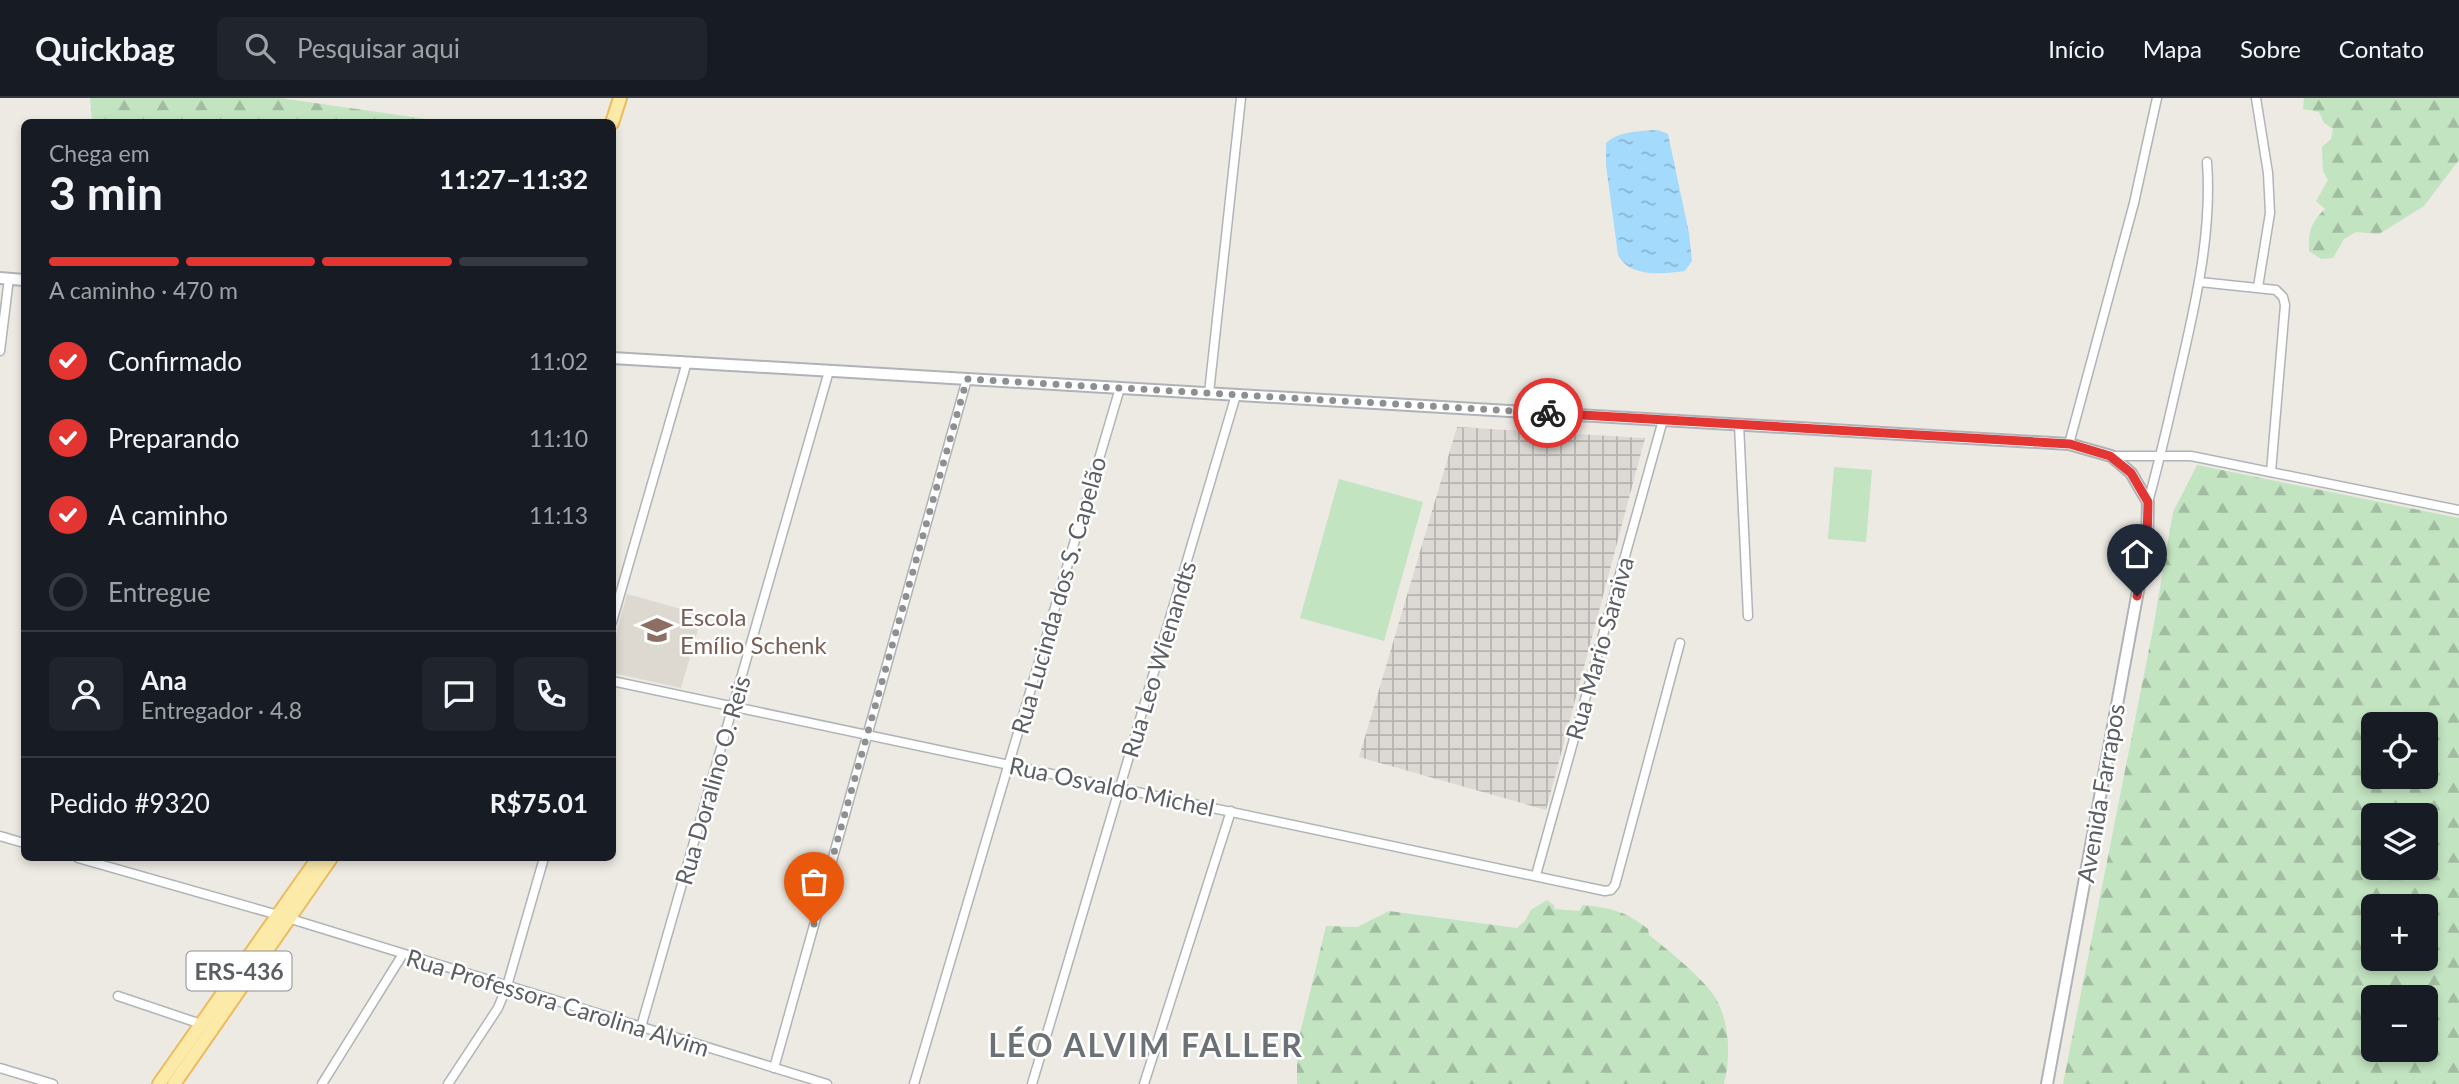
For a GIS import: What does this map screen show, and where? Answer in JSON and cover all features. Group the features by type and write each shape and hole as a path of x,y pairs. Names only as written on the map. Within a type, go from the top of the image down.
{"main road":[{"path":"613,119 620,98"},
{"name":"ERS-436","path":"174,1084 283,917 316,861"},
{"name":"ERS-436","path":"159,1084 201,1024 329,861"}],"street":[{"path":"1209,393 1241,98"},
{"path":"2070,444 2134,203 2157,98"},
{"path":"2256,98 2268,173 2270,213 2258,287"},
{"name":"Avenida Farrapos","path":"2047,1084 2147,542 2148,502 2200,282 2207,162"},
{"path":"0,351 5,278"},
{"path":"2200,282 2276,290 2283,296 2285,305 2271,472"},
{"path":"616,357 2070,444 2110,456 2191,456 2459,510"},
{"path":"616,608 687,362"},
{"name":"Rua Doralino O. Reis","path":"641,1027 829,371"},
{"path":"774,1068 967,379"},
{"name":"Rua Lucinda dos S. Capelão","path":"914,1084 1119,388"},
{"name":"Rua Leo Wienandts","path":"1032,1084 1236,395"},
{"name":"Rua Mario Saraiva","path":"1536,876 1663,420"},
{"path":"1739,424 1748,616"},
{"path":"2110,456 2131,473 2148,502"},
{"name":"Rua Osvaldo Michel","path":"616,682 1605,891 1611,890 1615,885 1680,643"},
{"path":"1144,1084 1231,811"},
{"path":"0,836 21,842"},
{"name":"Rua Professora Carolina Alvim","path":"88,861 283,917 827,1084"},
{"path":"449,1084 485,1029 507,986 543,861"},
{"path":"322,1084 403,954"},
{"path":"118,996 201,1024"},
{"path":"0,1068 53,1084"}],"shaded area":[{"path":"1457,427 1645,438 1546,810 1359,757"},
{"name":"Escola Emílio Schenk","path":"627,594 702,615 681,688 616,674 616,635"}],"green space":[{"path":"90,98 280,98 426,119 92,119"},
{"path":"2304,98 2459,98 2459,160 2424,206 2379,234 2356,232 2344,239 2333,258 2321,259 2309,251 2309,238 2316,218 2325,209 2316,201 2328,180 2323,171 2322,147 2331,139 2333,129 2324,123 2319,112 2303,109"},
{"path":"2197,465 2459,518 2459,1084 2063,1084 2153,629 2173,512"},
{"path":"1834,467 1872,470 1866,542 1828,539"},
{"path":"1339,479 1423,502 1384,641 1300,618"},
{"path":"1547,900 1554,905 1554,909 1579,911 1583,905 1625,914 1648,929 1649,935 1699,978 1719,1004 1726,1026 1728,1062 1724,1084 1297,1084 1297,1046 1326,926 1357,927 1389,911 1517,928 1531,910"}],"water":[{"path":"1658,130 1668,134 1689,233 1692,261 1685,271 1639,271 1623,262 1618,255 1606,165 1606,143 1623,134"}],"way so far":[{"path":"814,924 967,379 1548,413"}],"place":[{"name":"Escola Emílio Schenk","path":"657,630"}],"district":[{"name":"LÉO ALVIM FALLER","path":"1146,1044"}],"route":[{"path":"1548,413 2070,444 2110,456 2131,473 2148,502 2147,542 2137,596"}]}
